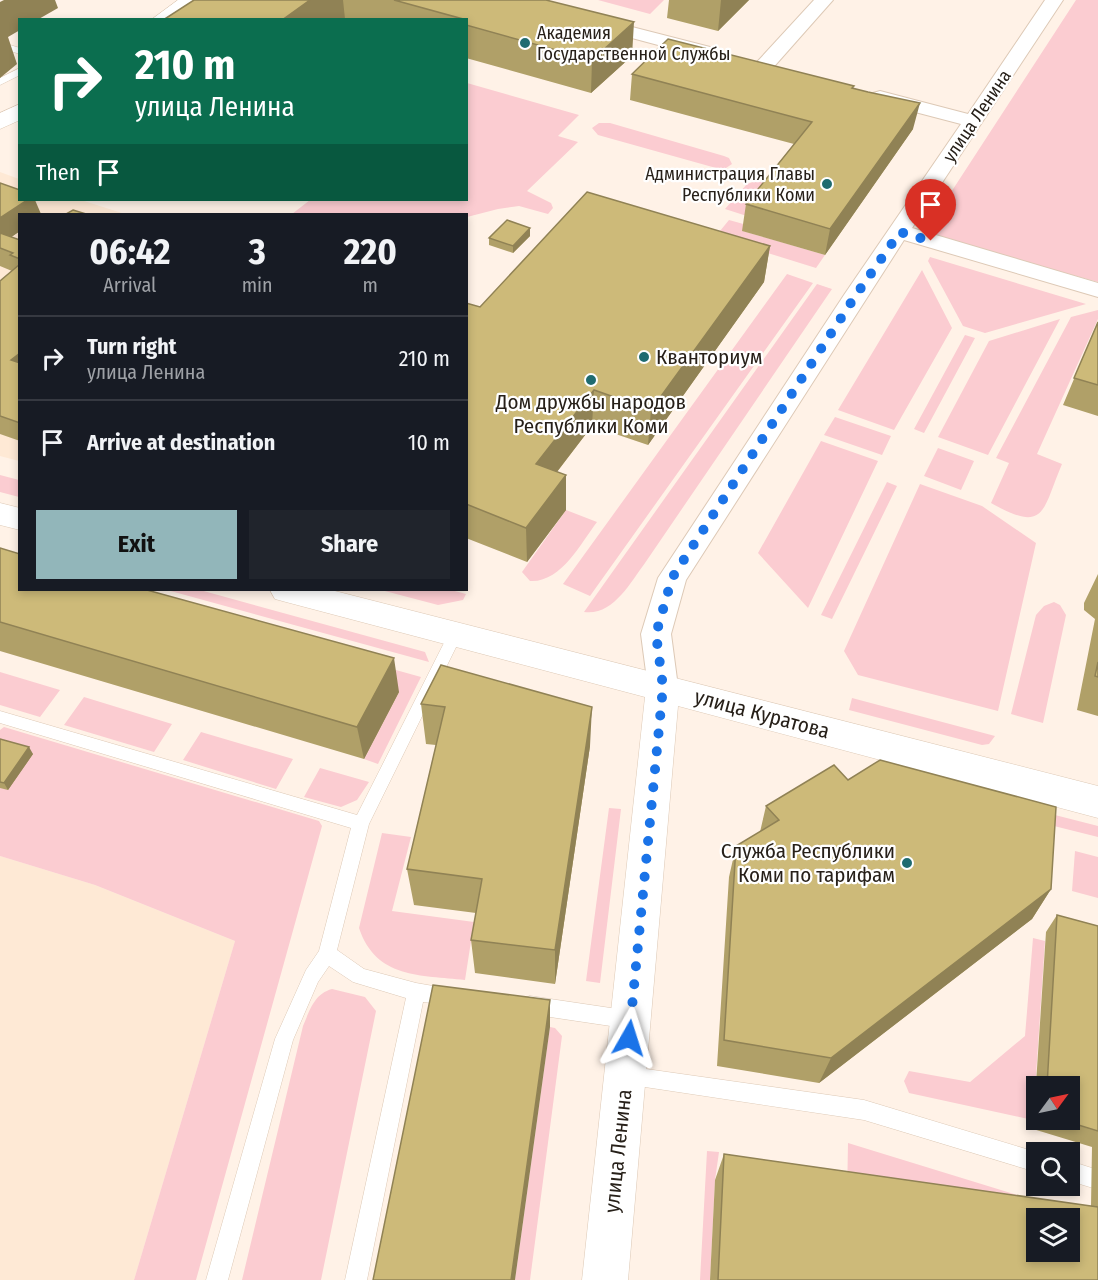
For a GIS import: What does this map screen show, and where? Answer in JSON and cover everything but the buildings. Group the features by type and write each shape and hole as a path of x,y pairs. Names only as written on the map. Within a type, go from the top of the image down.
{"street":[{"path":"164,18 191,0"},
{"path":"786,72 755,64 824,0"},
{"name":"улица Ленина","path":"605,1280 663,687 656,634 672,578 850,305 1054,0"},
{"path":"579,19 720,55"},
{"path":"865,93 973,121"},
{"path":"0,122 18,111"},
{"path":"900,232 1098,290"},
{"path":"0,515 18,519"},
{"name":"улица Куратова","path":"290,591 1098,802"}],"lane":[{"path":"0,45 18,50"},
{"path":"0,82 18,72"},
{"path":"217,1280 284,1039 312,976 327,954 361,824 455,635"},
{"path":"0,717 361,824"},
{"path":"327,954 359,976 416,992 463,997"},
{"path":"356,1280 416,992"},
{"path":"509,1003 631,1020"},
{"path":"625,1075 864,1110 1026,1159"},
{"path":"1080,1174 1093,1178"}],"shaded area":[{"path":"598,0 664,0 650,14"},
{"path":"1076,0 1098,0 1098,282 945,240 930,230 931,223"},
{"path":"468,83 579,115 558,136 578,142 527,191 551,203 553,208 548,214 519,206 468,217 468,213 293,213 309,201 468,201"},
{"path":"599,123 610,123 724,156 729,158 732,164 726,168 716,168 598,135 592,128"},
{"path":"0,172 18,179 18,201 84,201 122,213 18,213 18,461 0,456"},
{"path":"759,180 770,182 750,217 725,209 747,184"},
{"path":"729,220 747,225 743,231 825,255 816,268 726,240 720,231"},
{"path":"930,257 1086,304 985,333 963,326 928,261"},
{"path":"922,270 952,328 894,430 838,410"},
{"path":"787,274 813,283 590,596 563,584"},
{"path":"817,284 832,289 633,580 612,604 594,612 584,612"},
{"path":"1098,310 1098,319 1037,454 1062,464 1050,494 1040,513 1032,517 1022,517 1009,512 991,503 1009,463 996,458 1071,317"},
{"path":"1060,319 988,455 938,437 989,341"},
{"path":"965,335 975,338 924,433 914,429"},
{"path":"835,417 891,436 882,455 824,435"},
{"path":"821,441 878,461 808,608 758,553"},
{"path":"938,448 974,461 961,490 924,476"},
{"path":"0,475 18,480 18,497 0,492"},
{"path":"887,482 897,486 832,619 821,615"},
{"path":"920,484 982,506 1036,543 998,711 858,675 844,651"},
{"path":"566,510 597,522 561,569 541,580 530,581 522,572"},
{"path":"112,591 421,677 378,764 364,759 399,692"},
{"path":"171,591 204,591 425,652 429,662"},
{"path":"385,591 455,591 466,594 463,600 438,605"},
{"path":"1054,602 1060,605 1066,615 1043,723 1011,714 1036,615 1044,606"},
{"path":"0,672 60,690 40,717 0,705"},
{"path":"84,697 172,724 154,752 64,725"},
{"path":"852,698 995,736 989,744 982,745 849,710"},
{"path":"4,727 319,821 322,826 196,1280 134,1280 235,941 95,885 0,856 0,730"},
{"path":"201,732 293,759 276,789 183,760"},
{"path":"320,768 369,782 357,800 341,807 304,797"},
{"path":"609,808 621,809 600,983 586,981"},
{"path":"1051,814 1098,826 1098,837 1038,822"},
{"path":"382,833 411,837 392,911 474,922 465,980 417,975 388,966 367,945 359,928"},
{"path":"1075,851 1098,857 1098,898 1072,891"},
{"path":"0,856 95,885 235,941 134,1280 0,1280"},
{"path":"1033,938 1045,941 1036,1076 1026,1076 1026,1118 909,1093 904,1081 909,1071 970,1082 1025,1036"},
{"path":"332,989 365,997 376,1011 321,1280 242,1280 303,1026 317,999"},
{"path":"550,1027 555,1028 562,1036 530,1280 515,1280"},
{"path":"848,1143 1060,1208 1026,1208 1026,1217 847,1199"},
{"path":"707,1151 719,1152 715,1180 710,1280 700,1280"}],"place":[{"name":"Академия Государственной Службы","path":"525,43"},
{"name":"Администрация Главы Республики Коми","path":"827,184"},
{"name":"Кванториум","path":"644,357"},
{"name":"Дом дружбы народов Республики Коми","path":"591,380"},
{"name":"Служба Республики Коми по тарифам","path":"907,863"}],"route":[{"path":"629,1038 663,687 656,634 672,578 856,295 900,232 931,241"}]}
